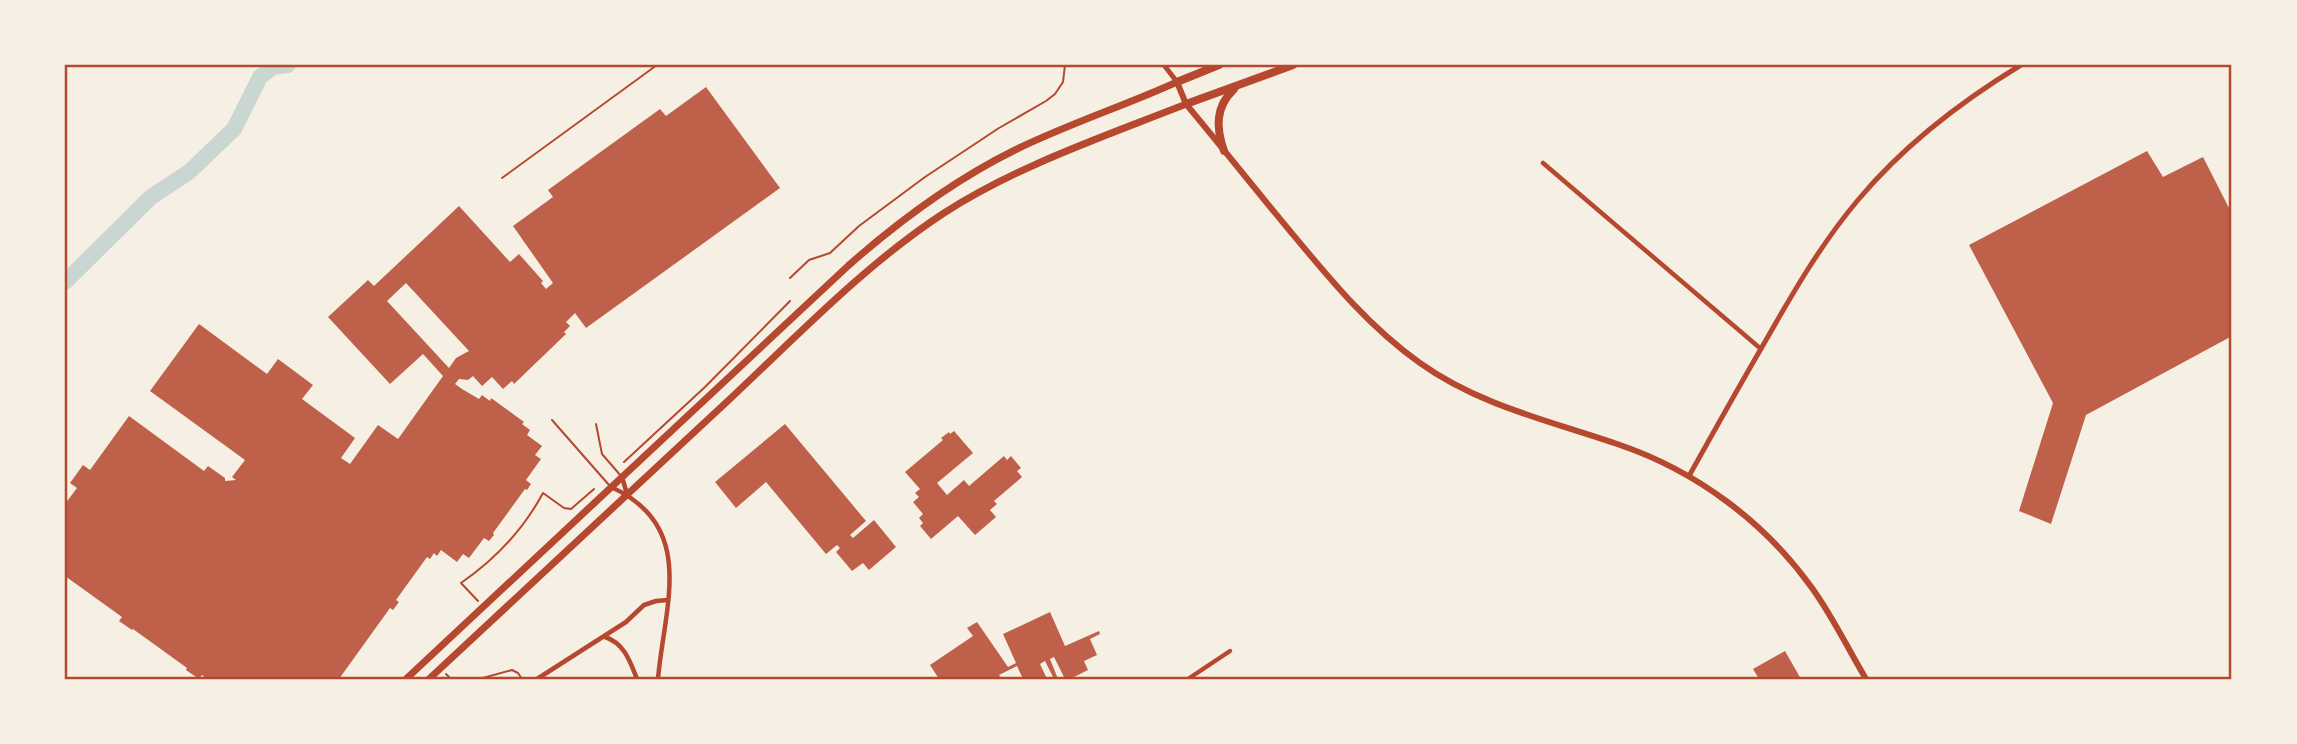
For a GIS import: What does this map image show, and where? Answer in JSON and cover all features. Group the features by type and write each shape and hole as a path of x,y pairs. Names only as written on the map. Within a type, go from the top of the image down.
{"highway":[{"path":"406,679 849,265 928,202 1013,151 1219,65"},
{"path":"429,679 855,282 925,226 1012,175 1062,153 1293,65"},
{"path":"1224,151 1218,130 1219,113 1225,99 1236,87"}],"main road":[{"path":"1177,82 1186,104 1224,151 1342,292 1383,333 1420,363 1457,386 1493,403 1623,446 1689,477 1710,490 1750,520 1783,553 1821,602 1866,679"}],"street":[{"path":"1164,65 1177,82"},
{"path":"1689,477 1814,258 1858,200 1886,169 1941,119 2021,65"},
{"path":"1543,163 1760,349"},
{"path":"622,477 627,495"},
{"path":"611,487 627,495 654,522 667,545 671,572 658,679"},
{"path":"537,679 651,602 668,600"},
{"path":"604,636 618,642 622,647 636,679"},
{"path":"1188,679 1230,651"}],"lane":[{"path":"502,178 657,65"},
{"path":"552,420 611,487"},
{"path":"596,424 602,454 622,477"}],"path":[{"path":"790,278 809,260 830,253 859,226 925,177 1007,122 1046,101 1063,82 1065,65"},
{"path":"624,462 705,387 790,302"},
{"path":"478,602 461,583 488,563 517,534 543,494 564,508 571,509 594,489"},
{"path":"479,679 512,670 522,679"}],"building":[{"path":"706,87 780,188 586,328 575,313 566,322 570,326 564,332 566,334 514,384 512,381 503,389 492,377 482,386 473,376 468,380 459,379 455,384 462,389 479,399 482,395 490,401 491,398 524,422 522,424 530,430 527,435 542,446 535,455 541,459 526,480 531,484 489,541 484,538 469,558 463,554 457,562 441,550 437,556 434,553 430,559 427,557 396,600 399,602 393,610 390,608 339,679 207,679 202,675 199,679 119,621 122,617 65,576 65,504 77,488 70,483 83,465 90,470 129,416 204,471 208,466 225,478 225,481 236,480 232,477 245,460 150,391 199,324 267,374 278,359 313,385 302,399 355,438 341,458 350,464 378,425 398,439 443,376 423,354 390,384 328,317 368,280 374,286 459,206 510,262 519,254 543,281 541,283 546,289 553,283 513,226 553,197 548,190 660,109 666,116","holes":["406,283 469,351 456,358 449,368 387,301"]},
{"path":"2147,151 2163,177 2203,157 2229,208 2232,206 2232,336 2086,415 2051,524 2019,511 2053,403 1969,245"},
{"path":"785,424 866,521 850,535 853,538 874,520 896,547 869,570 863,563 852,571 836,552 840,548 837,545 826,554 766,482 736,508 715,482"},
{"path":"954,431 973,453 937,483 947,495 964,480 969,486 1004,456 1007,460 1011,456 1021,468 1017,471 1022,477 994,501 997,504 990,510 996,517 975,535 958,516 931,539 920,526 923,523 919,518 923,514 913,502 919,497 915,493 920,489 905,472 943,440 941,438"},
{"path":"1050,612 1065,646 1099,631 1100,634 1090,639 1097,655 1084,661 1088,670 1070,679 1065,679 1054,657 1050,659 1058,679 1054,679 1045,661 1040,664 1047,679 1023,679 1017,666 999,675 1002,679 939,679 930,665 973,636 967,628 977,622 1008,667 1016,663 1003,634"},
{"path":"1785,651 1801,679 1759,679 1753,669"}],"waterway":[{"path":"65,282 151,197 189,172 234,129 260,77 273,67 288,65"}]}
